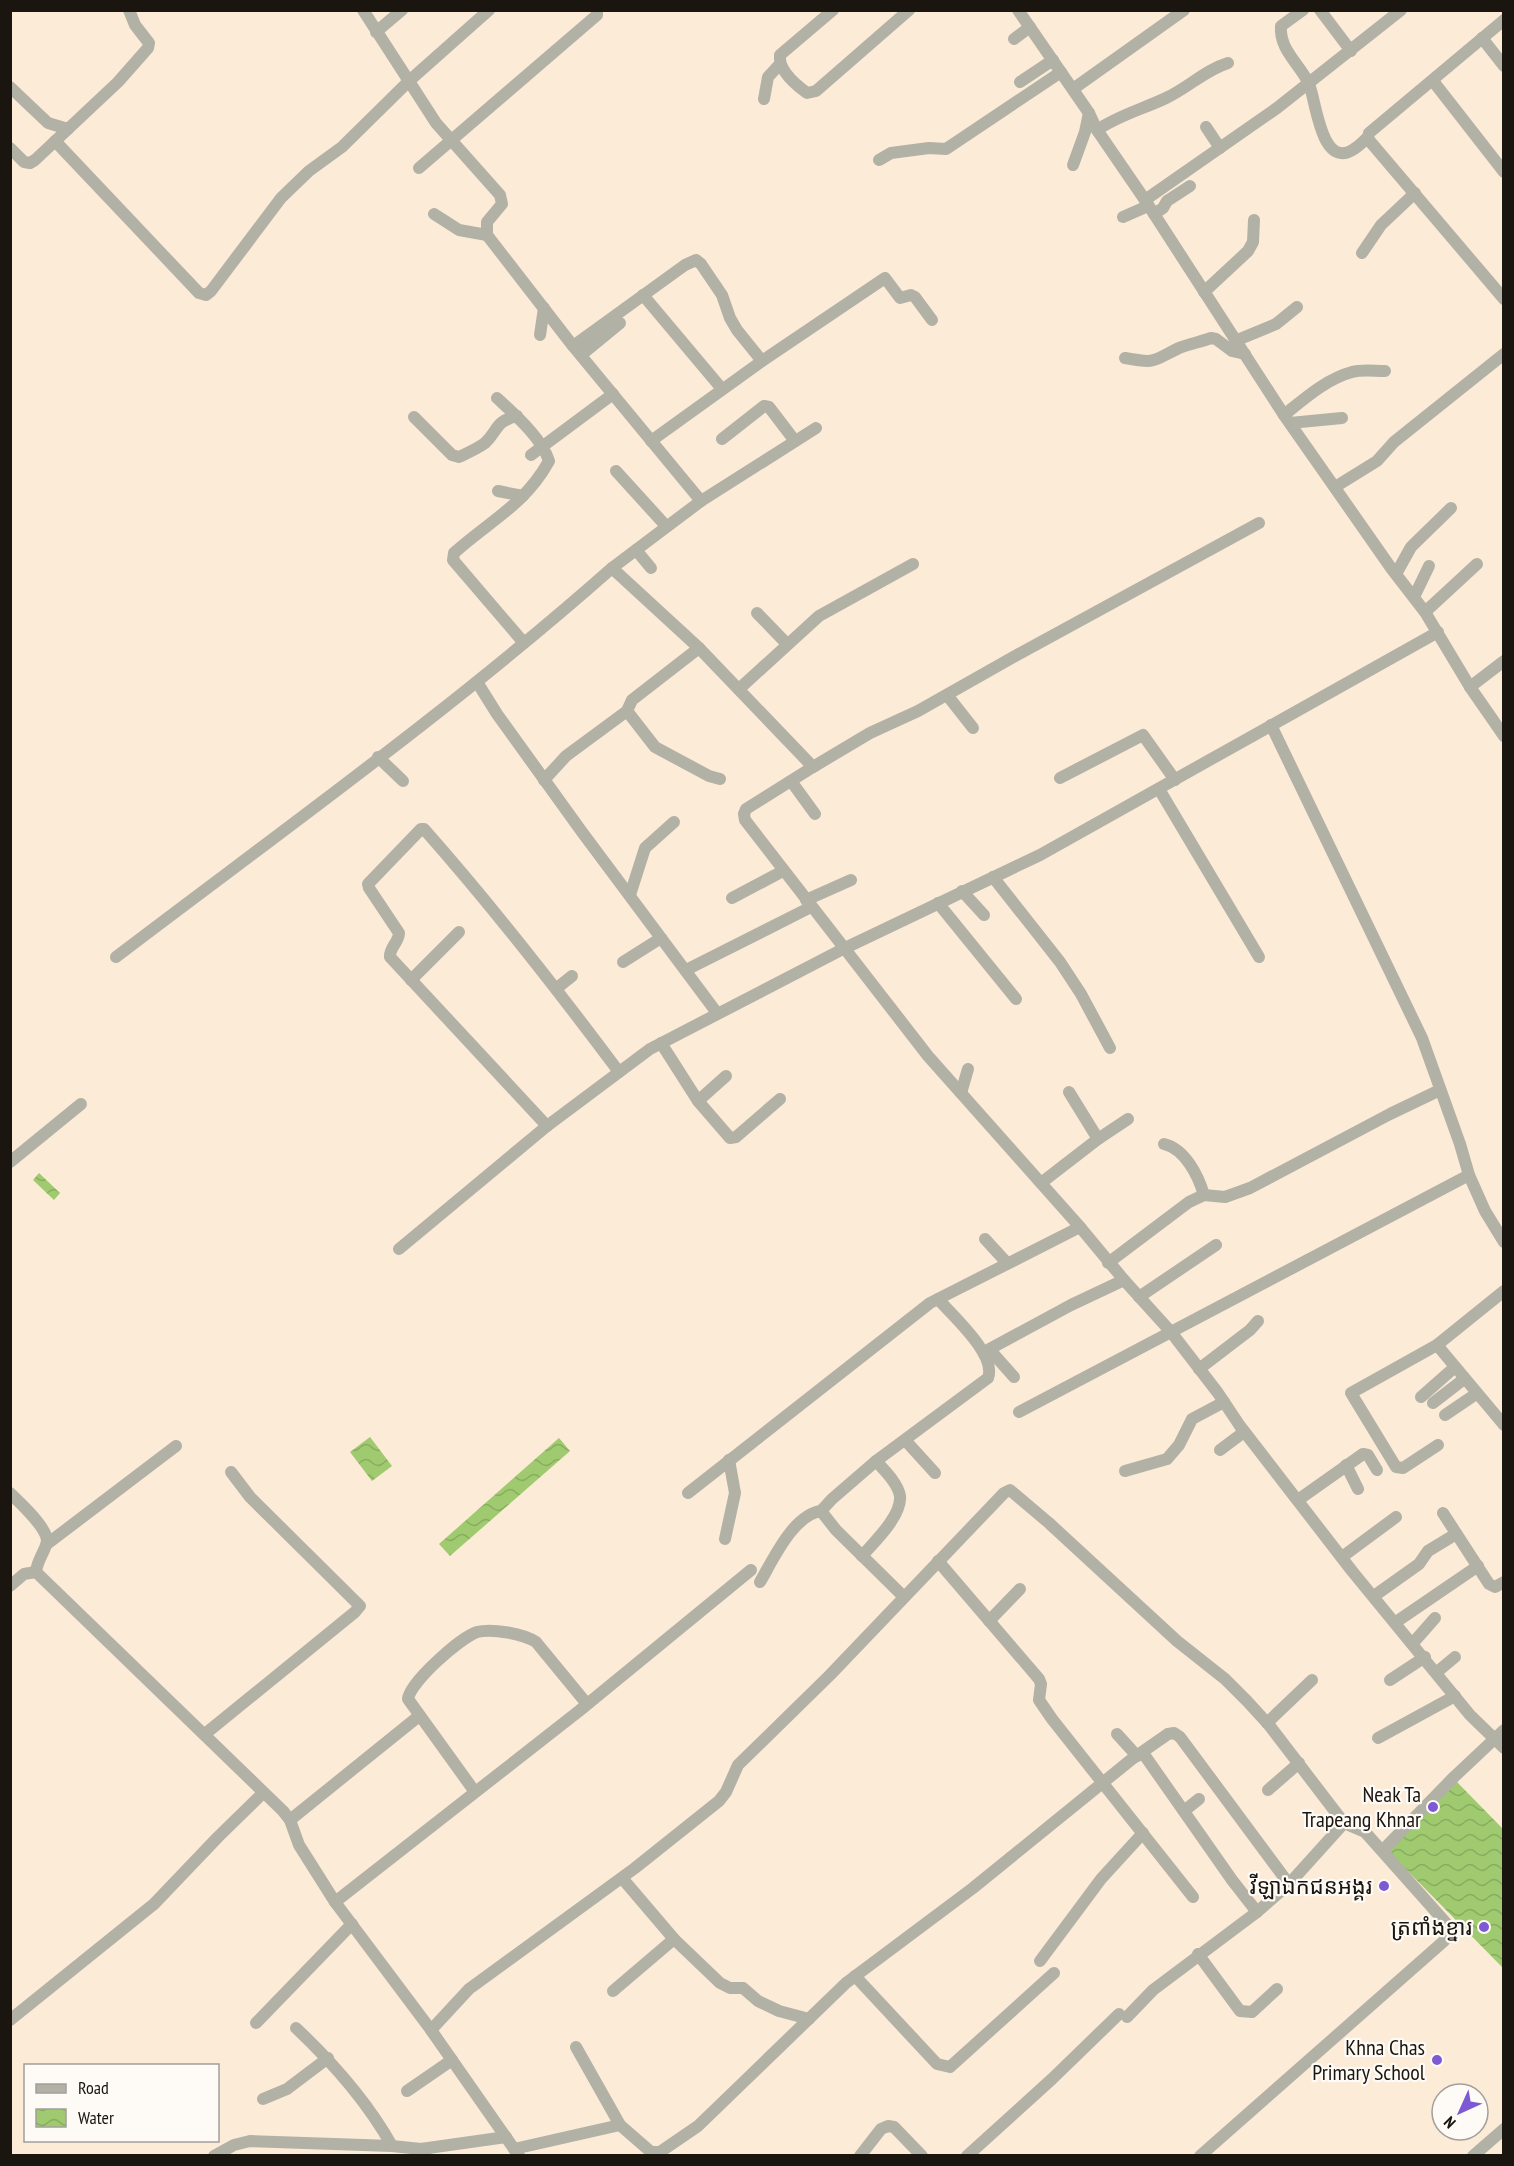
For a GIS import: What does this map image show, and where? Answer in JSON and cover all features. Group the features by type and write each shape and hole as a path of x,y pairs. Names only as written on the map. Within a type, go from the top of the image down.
{"street":[{"path":"10,148 24,162 30,163 118,82 148,48 149,43 135,25 129,10"},
{"path":"363,10 436,123 502,200 502,204 486,222 487,235 577,350 701,501"},
{"path":"376,32 402,10"},
{"path":"55,141 199,293 206,295 281,198 309,171 342,147 409,81 489,10"},
{"path":"833,10 780,55 780,64 798,87 807,93 816,91 909,10"},
{"path":"1018,10 1089,113 1097,130 1287,419 1425,612 1470,687 1503,736"},
{"path":"1072,89 1184,10"},
{"path":"1303,10 1281,26 1280,33 1286,50 1309,84 1320,126 1332,148 1341,153 1353,150 1368,137 1369,133 1503,20"},
{"path":"1320,10 1351,51"},
{"path":"1123,217 1149,207 1220,148 1309,84 1401,10"},
{"path":"419,168 599,12"},
{"path":"1014,39 1030,27"},
{"path":"1482,38 1503,66"},
{"path":"1020,82 1053,60"},
{"path":"1097,130 1123,114 1167,98 1217,67 1228,63"},
{"path":"764,99 768,77 780,64"},
{"path":"879,160 891,153 929,148 946,149 1061,72"},
{"path":"1433,81 1503,172"},
{"path":"10,87 48,123 68,129"},
{"path":"1073,165 1089,113"},
{"path":"1206,127 1220,148"},
{"path":"1368,137 1503,299"},
{"path":"1149,207 1163,208 1167,201 1190,186"},
{"path":"1362,253 1381,225 1415,193"},
{"path":"434,214 459,230 487,235"},
{"path":"1204,292 1248,251 1253,242 1254,220"},
{"path":"577,350 644,295 692,260 696,260 722,295 737,330 762,361"},
{"path":"651,441 762,361 885,278 899,297 911,295 915,297 932,320"},
{"path":"644,295 722,389"},
{"path":"1235,341 1276,324 1297,307"},
{"path":"540,335 544,308"},
{"path":"577,350 620,322"},
{"path":"1125,358 1145,362 1159,360 1179,348 1210,338 1216,339 1232,351 1245,354"},
{"path":"1335,487 1377,461 1394,442 1503,354"},
{"path":"1287,419 1320,387 1341,376 1365,370 1385,371"},
{"path":"531,454 613,394"},
{"path":"497,398 517,416 542,446 549,461 541,476 510,510 466,542 454,553 453,560 524,643"},
{"path":"722,439 764,406 768,407 795,441"},
{"path":"414,417 452,454 459,457 484,444 500,423 517,416"},
{"path":"1287,419 1342,418"},
{"path":"117,957 477,682 612,568 666,526 816,428"},
{"path":"616,471 666,526"},
{"path":"498,491 523,496"},
{"path":"1396,574 1412,547 1451,508"},
{"path":"1259,523 918,711 870,733 746,809 745,820 928,1056 1171,1332 1244,1432 1342,1557 1470,1715 1499,1744"},
{"path":"636,550 651,568"},
{"path":"739,689 819,616 913,564"},
{"path":"1425,612 1477,564"},
{"path":"1414,597 1429,566"},
{"path":"612,568 699,648 813,767"},
{"path":"757,613 787,644"},
{"path":"399,1249 547,1126 661,1043 843,949 1050,850 1438,632"},
{"path":"544,780 560,761 627,711 632,700 699,648"},
{"path":"1470,687 1503,661"},
{"path":"477,682 496,714 717,1013"},
{"path":"947,695 973,728"},
{"path":"627,711 655,747 709,776 720,779"},
{"path":"1271,725 1422,1038 1469,1175 1485,1211 1503,1242"},
{"path":"1060,778 1143,735 1175,780"},
{"path":"669,756 679,773"},
{"path":"378,757 404,781"},
{"path":"790,782 815,814"},
{"path":"1159,789 1259,957"},
{"path":"630,895 645,848 674,822"},
{"path":"547,1126 390,957 389,953 399,933 368,884 388,861 424,828 468,878 557,988 619,1072"},
{"path":"732,898 783,871"},
{"path":"993,877 1060,962 1081,994 1110,1048"},
{"path":"686,970 851,880"},
{"path":"962,891 984,915"},
{"path":"938,903 1016,999"},
{"path":"411,980 459,932"},
{"path":"623,962 662,938"},
{"path":"557,988 572,976"},
{"path":"661,1043 698,1101 730,1138 736,1137 780,1099"},
{"path":"961,1093 968,1070"},
{"path":"698,1101 726,1076"},
{"path":"1108,1263 1189,1202 1204,1195 1226,1197 1250,1188 1440,1090"},
{"path":"1069,1092 1098,1139"},
{"path":"10,1162 81,1104"},
{"path":"1041,1183 1128,1119"},
{"path":"1164,1144 1180,1151 1201,1185 1204,1195"},
{"path":"1020,1412 1469,1175"},
{"path":"688,1492 906,1320 938,1299 1080,1227"},
{"path":"985,1239 1006,1263"},
{"path":"1138,1297 1216,1245"},
{"path":"987,1351 1071,1305 1124,1280"},
{"path":"1438,1445 1403,1468 1396,1467 1351,1393 1437,1345 1503,1291"},
{"path":"938,1299 1014,1377"},
{"path":"1199,1369 1243,1336 1258,1321"},
{"path":"1437,1345 1503,1425"},
{"path":"760,1582 788,1535 804,1519 811,1514 821,1512 832,1499 876,1461 988,1377 990,1368 987,1351"},
{"path":"1421,1397 1455,1367"},
{"path":"1433,1403 1464,1379"},
{"path":"1445,1415 1476,1394"},
{"path":"1125,1471 1167,1459 1179,1445 1192,1419 1224,1402"},
{"path":"1220,1450 1244,1432"},
{"path":"905,1440 935,1473"},
{"path":"176,1446 47,1544 36,1563 36,1572 205,1734 290,1820 299,1845 335,1902 431,2030 517,2152 620,2125"},
{"path":"1298,1500 1363,1454 1368,1455 1377,1470"},
{"path":"725,1539 735,1493 729,1460"},
{"path":"862,1556 892,1520 900,1497 896,1486 876,1461"},
{"path":"1346,1465 1358,1489"},
{"path":"205,1734 303,1656 360,1606 250,1497 231,1472"},
{"path":"431,2030 469,1989 622,1878 719,1801 726,1792 738,1765 830,1675 1004,1492 1010,1490 1015,1492 1177,1641 1225,1679 1267,1724 1344,1823 1365,1832 1446,1923 1448,1931 1444,1941 1200,2156"},
{"path":"10,1493 40,1526 46,1535 47,1544"},
{"path":"821,1512 836,1530 904,1597"},
{"path":"1443,1513 1491,1586 1496,1587 1503,1582"},
{"path":"1342,1557 1396,1517"},
{"path":"1374,1596 1419,1564 1428,1551 1456,1534"},
{"path":"938,1561 1039,1679 1041,1684 1039,1700 1052,1719 1193,1897"},
{"path":"1396,1623 1478,1566"},
{"path":"335,1902 587,1704 751,1570"},
{"path":"10,1586 24,1574 36,1572"},
{"path":"989,1621 1020,1589"},
{"path":"1413,1643 1435,1618"},
{"path":"475,1792 408,1699 413,1686 443,1657 470,1636 486,1631 528,1637 536,1642 587,1704"},
{"path":"1389,1680 1425,1657"},
{"path":"1437,1672 1455,1657"},
{"path":"1267,1724 1312,1680"},
{"path":"1378,1738 1455,1696"},
{"path":"290,1820 419,1716"},
{"path":"1383,1850 1454,1778 1499,1744 1503,1730"},
{"path":"576,2048 620,2125 652,2154 660,2152 698,2126 855,1976 973,1888 1103,1783 1168,1734 1174,1733 1180,1737 1289,1884"},
{"path":"1117,1734 1140,1754 1257,1911"},
{"path":"1268,1790 1299,1763"},
{"path":"10,2020 154,1904 263,1793"},
{"path":"1184,1811 1199,1799"},
{"path":"966,2156 1123,2015 1289,1884 1344,1823"},
{"path":"1040,1961 1101,1879 1143,1833"},
{"path":"622,1878 674,1939 725,1986 743,1988 766,2005 790,2015 809,2019"},
{"path":"256,2023 352,1924"},
{"path":"614,1991 674,1939"},
{"path":"1198,1954 1240,2011 1252,2012 1277,1989"},
{"path":"855,1976 937,2064 950,2067 1054,1973"},
{"path":"296,2028 328,2058 375,2117 392,2146"},
{"path":"263,2099 287,2089 328,2058"},
{"path":"407,2091 452,2060"},
{"path":"860,2156 881,2129 888,2126 894,2127 922,2156"},
{"path":"1473,2156 1503,2129"},
{"path":"214,2156 234,2145 250,2141 392,2146 420,2153 506,2137"},
{"path":"1484,2146 1494,2156"}],"water":[{"path":"39,1173 60,1193 54,1200 33,1180"},
{"path":"370,1437 392,1466 372,1481 350,1452"},
{"path":"559,1438 570,1451 450,1556 439,1544"},
{"path":"1455,1780 1503,1829 1503,1968 1387,1850"}],"place":[{"name":"Neak Ta Trapeang Khnar","path":"1433,1807"},
{"name":"វីឡាឯកជនអង្គរ","path":"1384,1886"},
{"name":"ត្រពាំងខ្នារ","path":"1484,1927"},
{"name":"Khna Chas Primary School","path":"1437,2060"}]}
